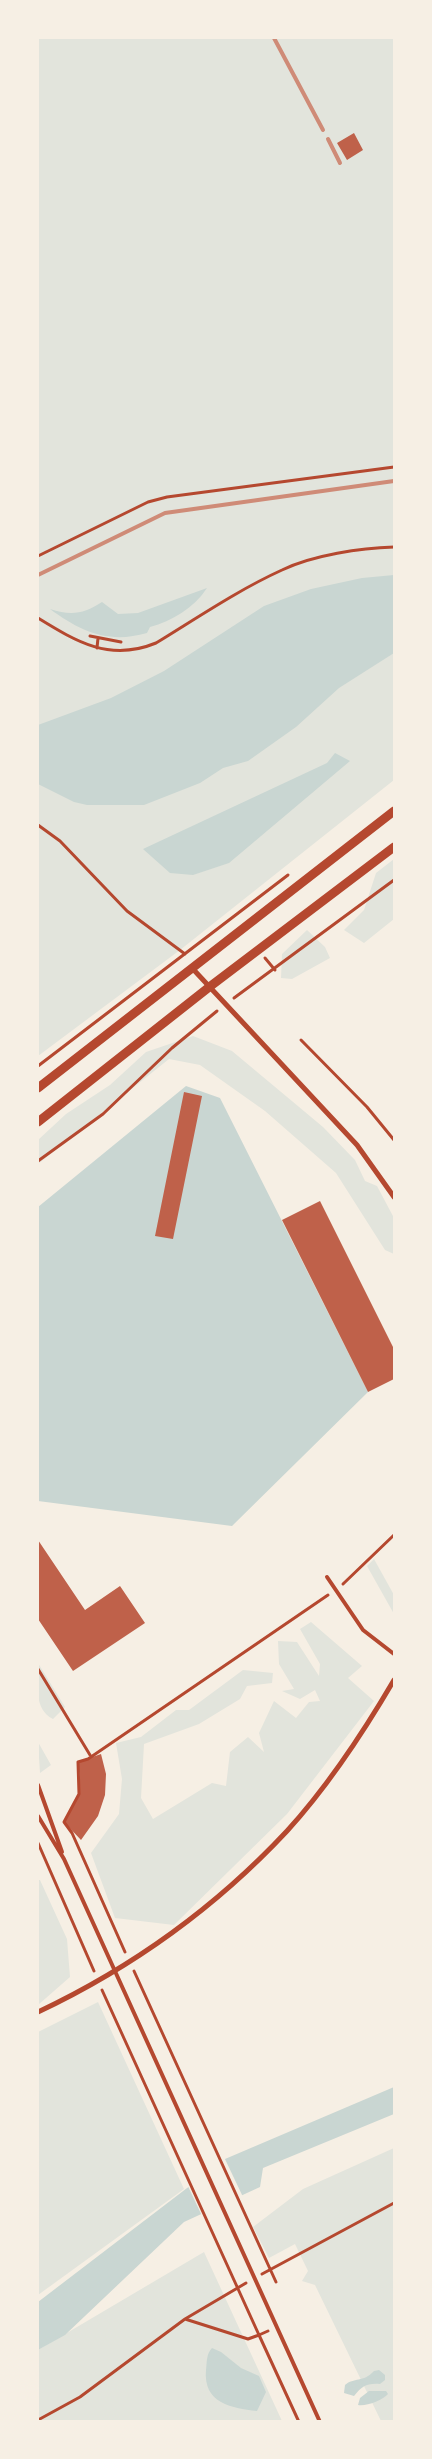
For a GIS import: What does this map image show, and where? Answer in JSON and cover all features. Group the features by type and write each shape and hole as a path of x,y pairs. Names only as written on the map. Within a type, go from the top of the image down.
{"street":[{"path":"38,1088 394,812"},
{"path":"38,1122 208,988 394,847"},
{"path":"192,968 208,988 357,1145 394,1197"},
{"path":"38,2012 73,1995 185,1924 234,1883 287,1830 336,1771 394,1680"}],"lane":[{"path":"327,1577 363,1630 394,1654"},
{"path":"38,1785 64,1859 320,2422"},
{"path":"38,1816 64,1859"}],"path":[{"path":"38,556 148,502 168,497 394,467"},
{"path":"38,618 71,638 97,648 122,652 141,649 156,643 283,569 319,558 372,548 394,547"},
{"path":"90,636 121,642"},
{"path":"97,648 98,638"},
{"path":"38,824 60,841 127,911 185,954"},
{"path":"38,1066 295,870"},
{"path":"241,992 394,880"},
{"path":"38,1161 102,1114 208,1018"},
{"path":"301,1040 367,1108 394,1140"},
{"path":"128,1958 72,1833 64,1822 79,1794 78,1762 88,1759 90,1755 336,1589 394,1535"},
{"path":"38,1669 90,1755"},
{"path":"38,1843 95,1974"},
{"path":"132,1967 276,2282"},
{"path":"99,1983 244,2297 298,2421"},
{"path":"260,2275 394,2203"},
{"path":"38,2420 80,2397 185,2319 252,2280"},
{"path":"185,2319 248,2339 259,2335"}],"shaded area":[{"path":"38,38 394,38 394,780 180,950 38,1056"},
{"path":"394,575 394,653 339,688 296,727 248,761 223,768 200,783 144,805 87,805 74,802 38,784 38,725 111,698 164,671 264,606 311,589 362,578"},
{"path":"207,588 196,602 182,613 150,627 147,633 133,636 120,637 96,634 84,630 50,609 64,613 77,613 102,602 118,614 138,613"},
{"path":"335,753 350,761 229,863 193,875 170,873 143,849 327,763"},
{"path":"394,859 394,919 364,943 344,930 364,910 376,873"},
{"path":"307,930 325,947 330,958 292,979 281,978 282,954"},
{"path":"193,1036 232,1051 323,1127 355,1160 365,1181 377,1186 394,1218 394,1254 385,1250 336,1173 265,1111 200,1065 169,1059 38,1164 38,1140 66,1114 110,1085 146,1052"},
{"path":"186,1086 220,1098 368,1392 232,1526 38,1501 38,1207"},
{"path":"374,1559 394,1595 394,1614 367,1566"},
{"path":"311,1622 362,1666 348,1678 374,1701 287,1814 174,1925 115,1918 91,1853 119,1814 122,1779 116,1743 141,1737 176,1710 189,1710 243,1670 273,1673 272,1683 247,1686 240,1699 199,1724 144,1744 141,1798 153,1819 212,1783 226,1786 230,1752 248,1737 264,1752 259,1733 274,1701 296,1718 309,1702 320,1701 315,1690 300,1699 282,1691 294,1689 279,1664 278,1641 297,1642 319,1676 320,1664 300,1629"},
{"path":"38,1663 65,1707 53,1719 42,1709 39,1702 37,1686"},
{"path":"38,1742 51,1765 40,1773"},
{"path":"38,1880 40,1880 67,1939 70,1977 38,2005"},
{"path":"98,2002 184,2189 38,2295 38,2032"},
{"path":"394,2087 394,2114 263,2168 260,2187 184,2222 65,2335 38,2350 38,2302 225,2159"},
{"path":"394,2148 394,2421 381,2421 315,2285 302,2281 308,2271 295,2244 269,2258 253,2227 303,2189"},
{"path":"204,2252 282,2421 38,2421 38,2350"},
{"path":"212,2348 221,2352 241,2368 259,2376 266,2392 257,2411 238,2408 221,2402 209,2390 206,2381 206,2370 208,2356"},
{"path":"379,2370 385,2375 385,2380 380,2384 365,2386 354,2396 344,2393 345,2385 348,2383 362,2379"},
{"path":"369,2391 386,2391 388,2394 374,2402 358,2405 360,2398"}],"pier":[{"path":"224,2157 243,2197 202,2216 187,2184"}],"building":[{"path":"354,133 363,150 347,160 337,143"},
{"path":"184,1092 202,1096 173,1239 155,1236"},
{"path":"320,1201 394,1349 394,1379 368,1392 282,1220"},
{"path":"38,1540 85,1610 120,1586 145,1623 73,1671 38,1619"},
{"path":"101,1754 106,1774 105,1795 98,1816 81,1840 64,1822 78,1796 80,1780 78,1762"}],"railway":[{"path":"274,38 323,130"},
{"path":"328,139 340,163"},
{"path":"38,575 165,513 394,481"}]}
